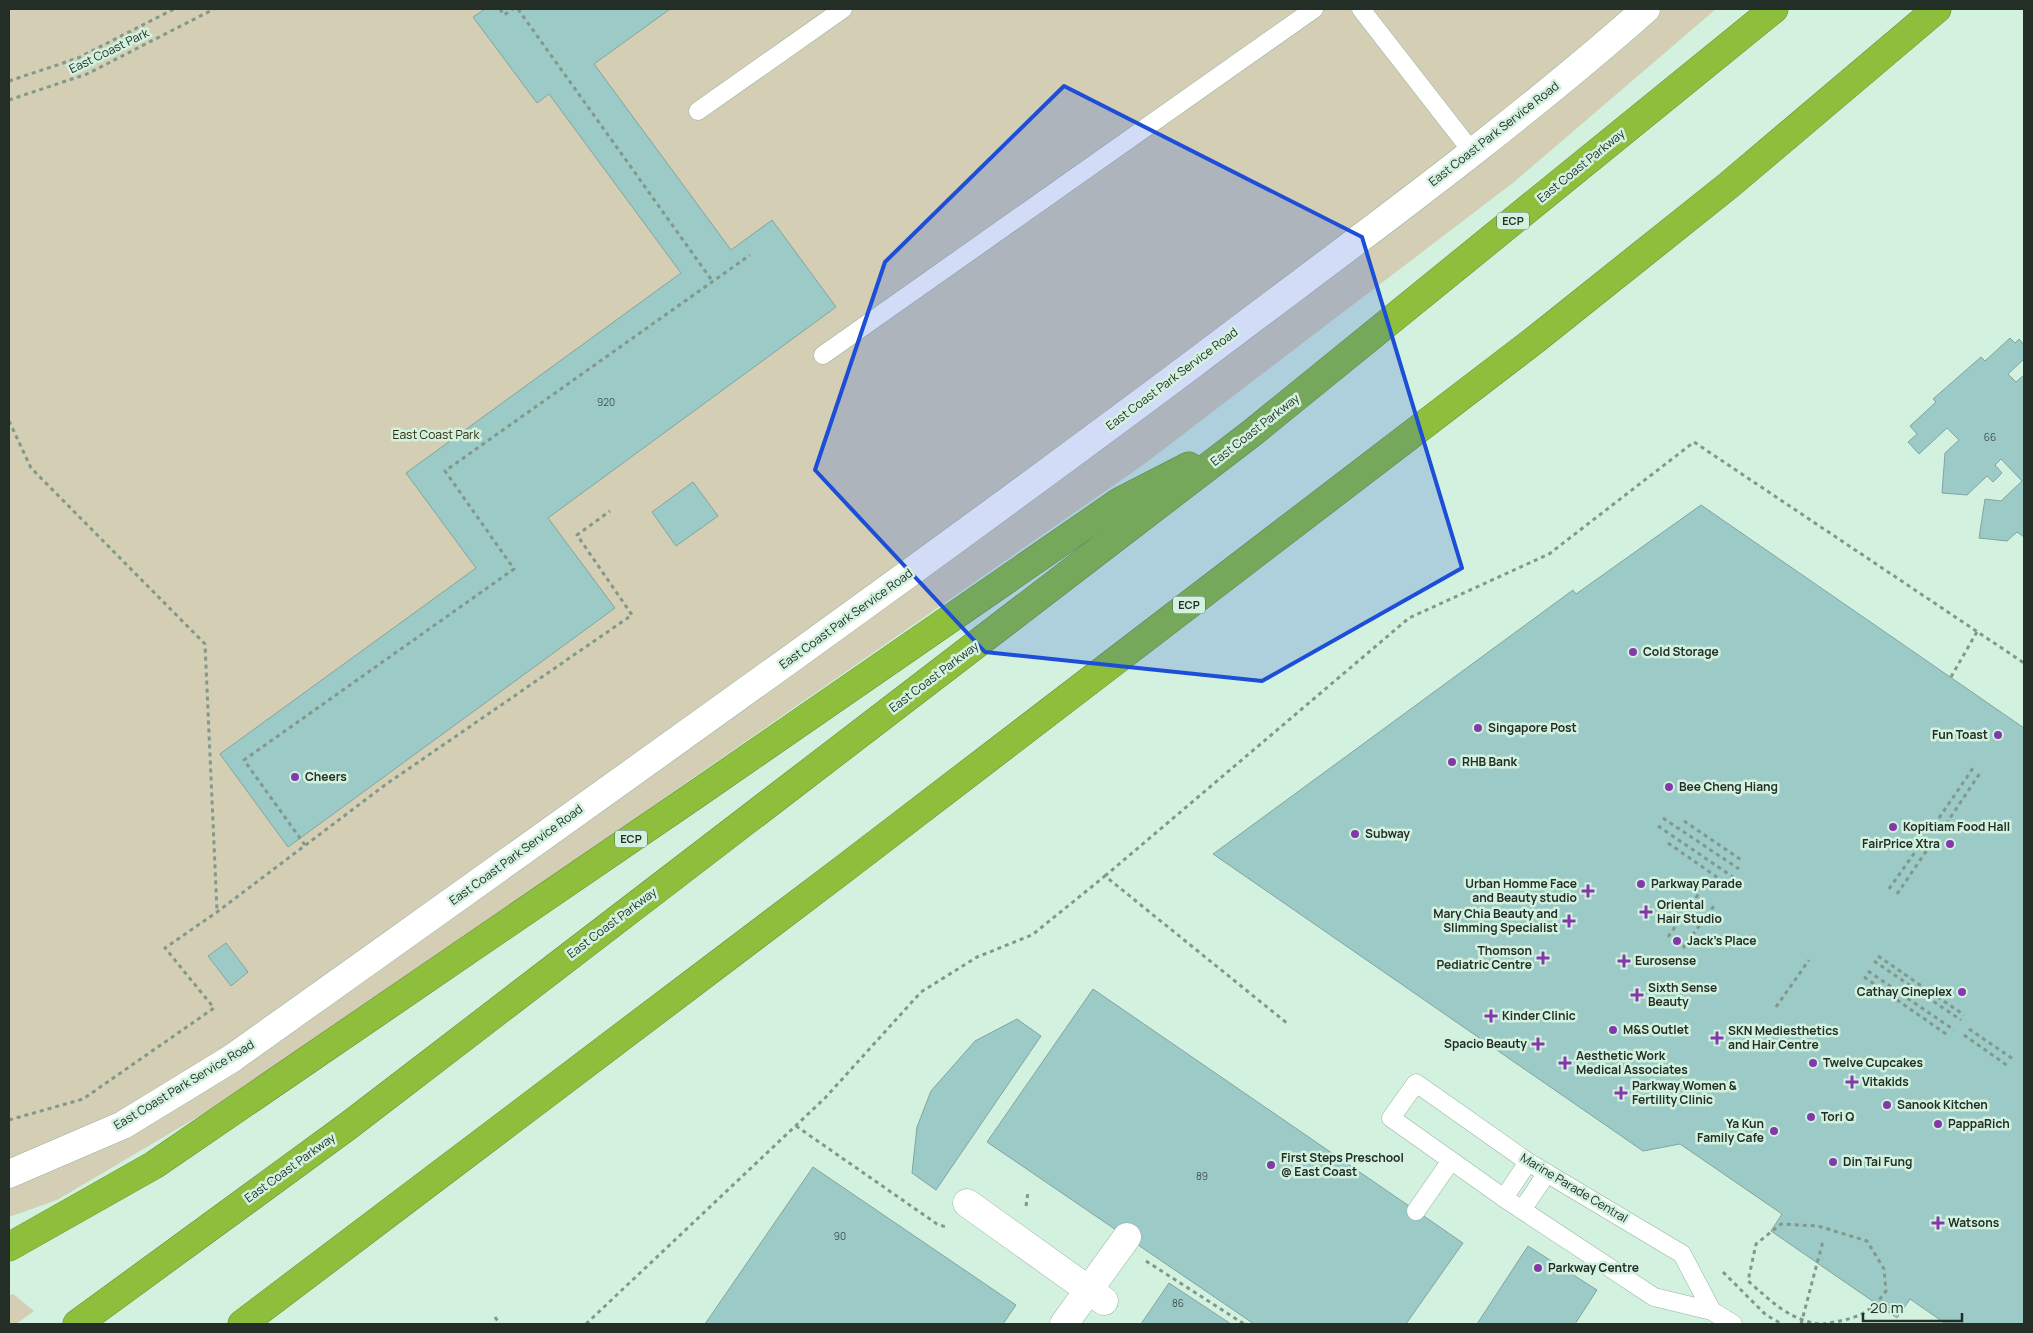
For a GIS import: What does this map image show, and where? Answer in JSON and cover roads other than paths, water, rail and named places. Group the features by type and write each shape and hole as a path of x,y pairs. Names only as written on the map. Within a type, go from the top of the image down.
{"highway":[{"name":"East Coast Parkway","path":"77,1324 348,1126 1252,433 1774,9"},
{"name":"ECP","path":"242,1324 841,871 1528,345 1729,185 1938,9"},
{"name":"ECP","path":"9,1247 154,1165 1119,502 1252,433"}],"street":[{"name":"East Coast Park Service Road","path":"9,1174 123,1124 231,1060 1001,508 1473,153 1602,48 1646,9"},
{"path":"967,1203 1097,1295"},
{"path":"1064,1324 1097,1295 1137,1248"},
{"path":"1087,1324 1097,1295"}],"lane":[{"path":"698,110 843,9"},
{"path":"823,355 1314,9"},
{"path":"1362,9 1473,153"},
{"name":"Marine Parade Central","path":"1450,1162 1391,1118 1416,1083 1528,1162 1682,1254 1712,1311"},
{"path":"1416,1211 1450,1162 1654,1297 1712,1311 1733,1324"},
{"path":"1504,1198 1528,1162"},
{"path":"1522,1210 1547,1174"}],"place":[{"name":"Cold Storage","path":"1633,652"},
{"name":"Singapore Post","path":"1478,728"},
{"name":"Fun Toast","path":"1998,735"},
{"name":"RHB Bank","path":"1452,762"},
{"name":"Cheers","path":"295,777"},
{"name":"Bee Cheng Hiang","path":"1669,787"},
{"name":"Kopitiam Food Hall","path":"1893,827"},
{"name":"Subway","path":"1355,834"},
{"name":"FairPrice Xtra","path":"1950,844"},
{"name":"Parkway Parade","path":"1641,884"},
{"name":"Urban Homme Face and Beauty studio","path":"1588,891"},
{"name":"Oriental Hair Studio","path":"1646,912"},
{"name":"Mary Chia Beauty and Slimming Specialist","path":"1569,921"},
{"name":"Jack's Place","path":"1677,941"},
{"name":"Thomson Pediatric Centre","path":"1543,958"},
{"name":"Eurosense","path":"1624,961"},
{"name":"Cathay Cineplex","path":"1962,992"},
{"name":"Sixth Sense Beauty","path":"1637,995"},
{"name":"Kinder Clinic","path":"1491,1016"},
{"name":"M&S Outlet","path":"1613,1030"},
{"name":"SKN Mediesthetics and Hair Centre","path":"1717,1038"},
{"name":"Spacio Beauty","path":"1538,1044"},
{"name":"Aesthetic Work Medical Associates","path":"1565,1063"},
{"name":"Twelve Cupcakes","path":"1813,1063"},
{"name":"Vitakids","path":"1852,1082"},
{"name":"Parkway Women & Fertility Clinic","path":"1621,1093"},
{"name":"Sanook Kitchen","path":"1887,1105"},
{"name":"Tori Q","path":"1811,1117"},
{"name":"PappaRich","path":"1938,1124"},
{"name":"Ya Kun Family Cafe","path":"1774,1131"},
{"name":"Din Tai Fung","path":"1833,1162"},
{"name":"First Steps Preschool @ East Coast","path":"1271,1165"},
{"name":"Watsons","path":"1938,1223"},
{"name":"Parkway Centre","path":"1538,1268"}],"park label":[{"name":"East Coast Park","path":"436,435"}]}
